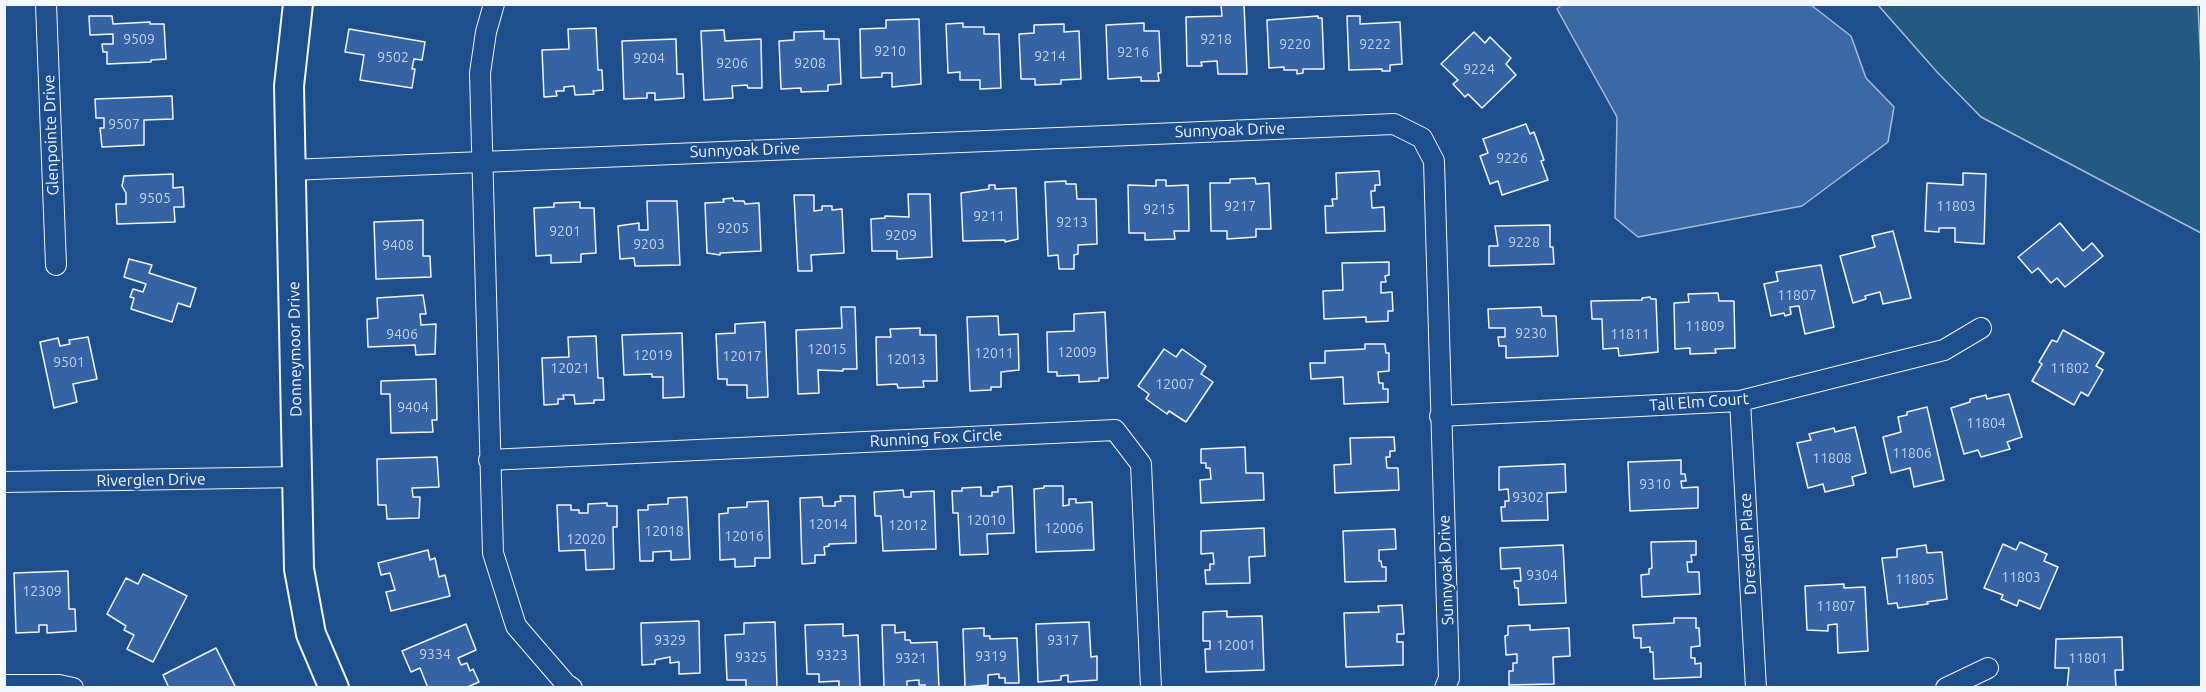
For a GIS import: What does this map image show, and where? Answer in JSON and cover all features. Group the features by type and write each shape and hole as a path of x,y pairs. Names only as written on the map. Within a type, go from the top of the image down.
{"street":[{"name":"Glenpointe Drive","path":"46,4 56,266"},
{"name":"Donneymoor Drive","path":"298,4 289,86 299,568 311,634 334,687"},
{"path":"494,4 486,32 480,73 493,553 516,626 566,684 572,687"},
{"name":"Sunnyoak Drive","path":"290,170 1394,124 1422,138 1434,161 1449,678 1445,687"},
{"name":"Tall Elm Court","path":"1440,416 1740,401 1944,350 1981,328"},
{"name":"Dresden Place","path":"1740,401 1756,687"},
{"name":"Running Fox Circle","path":"489,460 1115,430 1141,464 1151,687"},
{"name":"Riverglen Drive","path":"4,483 298,477"},
{"path":"1946,687 1988,668"},
{"path":"4,685 73,687"}],"shaded area":[{"path":"1561,5 1811,5 1851,36 1866,78 1894,107 1888,142 1802,206 1638,237 1615,218 1617,117 1557,9"},
{"path":"1878,5 2198,5 2202,86 2201,233 1981,117 1937,72"}],"building":[{"path":"1244,4 1247,74 1218,74 1217,61 1201,62 1202,66 1187,66 1186,17 1222,16 1221,5"},
{"path":"89,16 112,16 113,24 150,22 150,24 164,24 166,59 107,64 107,52 103,52 102,44 113,44 113,34 90,35"},
{"path":"1318,16 1322,18 1324,69 1303,69 1303,73 1297,74 1297,70 1284,70 1284,67 1269,68 1267,20"},
{"path":"1347,16 1360,16 1360,24 1400,22 1402,64 1390,65 1390,71 1382,71 1382,69 1349,70"},
{"path":"919,19 921,84 892,87 892,73 882,73 882,77 861,78 860,29 886,28 886,20"},
{"path":"963,23 963,27 984,27 984,34 999,34 1001,88 980,89 980,80 960,80 960,72 948,73 946,24"},
{"path":"1144,23 1144,31 1159,31 1161,73 1158,73 1159,81 1141,81 1141,77 1108,79 1106,25"},
{"path":"1064,24 1064,32 1079,31 1081,79 1061,80 1061,84 1035,85 1035,79 1021,79 1019,34 1034,33 1034,25"},
{"path":"596,28 598,70 602,70 603,90 593,91 594,94 575,95 574,86 564,87 564,91 556,91 557,96 544,97 542,50 569,49 568,29"},
{"path":"349,29 425,42 422,60 414,59 412,88 360,80 364,55 345,52"},
{"path":"724,30 725,41 761,39 762,88 748,88 747,85 732,86 733,98 704,100 701,31"},
{"path":"824,31 824,39 839,39 841,84 828,85 828,91 801,92 801,88 781,89 779,41 794,40 794,32"},
{"path":"1474,32 1485,43 1490,37 1511,58 1506,64 1516,75 1482,108 1468,94 1465,97 1453,84 1458,80 1441,64"},
{"path":"676,39 677,74 683,74 684,98 655,100 655,93 647,93 647,98 624,99 622,41"},
{"path":"172,96 173,119 144,120 144,145 102,147 100,128 104,128 104,118 96,118 95,99"},
{"path":"1526,124 1530,134 1534,132 1548,180 1502,195 1498,181 1490,184 1480,156 1488,153 1483,139"},
{"path":"1379,171 1380,185 1375,185 1375,191 1371,191 1372,208 1384,207 1385,231 1326,233 1325,206 1333,206 1332,199 1337,199 1336,173"},
{"path":"1963,173 1986,174 1984,244 1955,242 1955,228 1939,228 1939,232 1925,231 1927,183 1963,185"},
{"path":"173,174 173,188 183,187 184,207 174,207 175,222 117,224 116,204 126,204 126,193 122,186 124,176"},
{"path":"1255,178 1256,184 1269,183 1271,229 1256,229 1256,237 1227,239 1227,231 1211,231 1210,183 1230,183 1230,179"},
{"path":"1156,180 1166,180 1166,186 1188,185 1189,231 1174,231 1175,239 1145,240 1145,233 1129,233 1128,185 1156,186"},
{"path":"1066,181 1066,184 1076,184 1077,199 1096,199 1097,244 1078,245 1078,254 1074,255 1074,269 1059,269 1058,255 1048,256 1045,182"},
{"path":"989,185 995,185 995,189 1016,188 1018,239 1005,242 1005,240 963,241 961,193 989,189"},
{"path":"908,194 930,194 932,257 897,259 897,251 872,251 871,219 885,218 885,216 909,217"},
{"path":"794,195 814,195 814,211 822,210 822,206 832,206 832,210 842,209 844,253 811,255 812,271 798,271"},
{"path":"733,198 734,201 744,201 745,204 759,203 761,251 720,253 720,255 707,253 705,203 724,202 723,199"},
{"path":"647,201 677,201 680,265 635,266 634,258 620,259 618,226 639,223 639,230 648,230"},
{"path":"580,202 580,208 594,208 596,253 581,254 581,262 551,263 551,255 536,256 534,208 554,207 554,203"},
{"path":"423,220 423,256 430,256 431,277 376,279 374,222"},
{"path":"2060,223 2083,251 2092,243 2103,256 2065,287 2057,278 2051,283 2038,268 2032,273 2018,257"},
{"path":"1550,225 1550,247 1553,247 1554,264 1489,266 1489,246 1498,246 1495,226"},
{"path":"1893,231 1911,298 1883,304 1880,292 1865,296 1866,299 1853,303 1840,256 1875,247 1872,236"},
{"path":"129,259 152,265 149,273 196,288 190,307 178,303 172,322 131,309 134,298 130,297 133,289 143,292 146,284 124,277"},
{"path":"1389,262 1389,275 1385,276 1386,282 1381,282 1381,293 1392,292 1393,311 1388,311 1388,321 1366,322 1366,317 1324,319 1323,291 1343,290 1342,263"},
{"path":"1821,265 1834,327 1805,334 1799,306 1790,307 1791,314 1771,316 1764,284 1778,281 1776,272"},
{"path":"1718,293 1719,301 1734,301 1735,348 1715,349 1716,353 1690,354 1690,348 1675,349 1674,303 1689,302 1688,294"},
{"path":"423,295 426,314 420,314 421,325 436,324 435,354 416,355 415,345 368,347 367,319 378,318 377,298"},
{"path":"1642,298 1656,299 1658,352 1619,356 1618,348 1603,349 1602,319 1592,319 1591,301 1642,300"},
{"path":"841,307 855,307 857,369 818,370 819,393 798,394 796,330 842,328"},
{"path":"1541,307 1542,316 1556,316 1558,356 1506,358 1506,346 1499,346 1498,337 1505,337 1505,328 1489,328 1488,309"},
{"path":"1105,312 1108,378 1079,382 1079,375 1057,376 1057,372 1048,372 1047,332 1074,331 1074,314"},
{"path":"998,316 999,335 1018,334 1019,370 1001,372 1001,387 970,391 967,317"},
{"path":"765,322 768,397 747,398 747,385 727,385 727,379 718,379 716,334 735,333 735,324"},
{"path":"920,328 920,335 936,335 937,381 923,381 924,387 898,388 897,384 877,385 876,337 891,337 890,329"},
{"path":"2063,330 2104,353 2096,366 2103,370 2088,396 2081,392 2074,405 2032,381 2042,364 2039,362 2052,340 2057,342"},
{"path":"682,333 684,397 663,398 663,377 652,377 652,374 624,375 622,335"},
{"path":"596,336 598,378 603,378 604,400 575,404 574,395 563,395 564,399 558,399 558,404 544,405 542,358 569,357 568,337"},
{"path":"88,337 97,379 73,384 77,402 54,408 40,342 58,338 60,346 70,344 69,340"},
{"path":"1365,344 1385,344 1386,353 1389,353 1389,371 1378,372 1379,383 1383,383 1383,389 1388,389 1388,402 1344,404 1343,377 1311,379 1310,363 1325,363 1325,351 1365,349"},
{"path":"1164,349 1176,357 1182,349 1206,366 1201,374 1213,382 1186,422 1169,411 1167,414 1146,399 1149,394 1138,386"},
{"path":"436,379 437,420 432,420 433,432 391,433 390,394 381,394 381,381"},
{"path":"2009,394 2022,437 2007,442 2010,449 1981,457 1978,450 1964,454 1951,408 1970,402 1970,399 1986,395 1987,399"},
{"path":"1927,407 1944,480 1914,487 1910,468 1891,473 1883,437 1901,432 1898,417"},
{"path":"1855,427 1866,473 1852,477 1854,485 1825,492 1823,484 1808,488 1797,443 1811,440 1809,434 1834,428 1835,432"},
{"path":"1394,437 1395,451 1390,451 1390,457 1386,457 1387,468 1398,468 1399,490 1335,493 1334,465 1351,464 1350,438"},
{"path":"1245,447 1246,473 1263,473 1264,500 1201,503 1200,480 1211,479 1210,468 1206,468 1206,463 1201,463 1201,449"},
{"path":"437,457 439,487 412,488 413,497 420,497 419,518 387,519 386,505 378,505 377,459"},
{"path":"1681,460 1681,474 1685,474 1686,481 1681,481 1682,488 1698,487 1698,508 1630,511 1628,462"},
{"path":"1565,464 1566,492 1547,493 1548,520 1502,521 1501,507 1505,507 1505,501 1509,501 1508,489 1499,490 1499,467"},
{"path":"1012,486 1014,533 987,534 988,554 960,555 958,513 953,513 952,491 981,487 981,496 992,496 992,492 998,492 998,487"},
{"path":"1044,486 1063,486 1063,506 1069,505 1069,499 1076,499 1076,503 1092,502 1094,550 1036,552 1034,489 1044,488"},
{"path":"903,490 904,497 911,497 911,492 934,491 936,549 883,551 881,516 875,516 874,492"},
{"path":"840,496 855,496 856,543 829,544 824,547 825,555 815,555 815,563 802,564 800,498 822,497 823,506 835,506 835,502 841,501"},
{"path":"687,497 690,559 671,560 671,551 653,552 653,561 640,561 638,510 648,510 648,505 668,504 668,498"},
{"path":"768,501 770,558 755,558 755,566 735,567 735,559 720,560 719,514 728,513 728,508 747,507 747,502"},
{"path":"607,503 607,506 617,506 617,527 613,527 614,569 586,570 585,550 559,551 557,505 571,505 571,510 588,513 588,504"},
{"path":"1264,528 1265,556 1249,557 1250,583 1206,584 1205,570 1210,570 1210,564 1214,564 1213,553 1201,554 1201,531"},
{"path":"1395,529 1396,549 1379,550 1379,561 1382,567 1386,567 1386,581 1345,582 1343,531"},
{"path":"1696,541 1696,555 1691,555 1692,562 1687,562 1688,572 1699,572 1700,594 1642,597 1641,575 1649,574 1649,569 1652,568 1651,542"},
{"path":"2020,542 2047,554 2044,561 2058,567 2040,609 2019,600 2017,606 2001,599 2003,595 1984,588 2003,544 2016,550"},
{"path":"1563,545 1566,603 1519,605 1518,588 1515,588 1514,581 1521,581 1520,568 1501,569 1500,548"},
{"path":"1926,545 1927,553 1942,552 1947,599 1898,608 1897,603 1888,604 1882,558 1897,557 1897,549"},
{"path":"428,550 430,560 435,558 439,577 445,575 450,596 391,611 386,592 395,590 390,573 381,575 378,563"},
{"path":"68,571 69,609 75,609 76,631 47,633 47,625 39,625 39,632 16,633 14,573"},
{"path":"143,574 187,596 153,662 127,649 134,635 124,630 126,626 107,614 126,578 138,584"},
{"path":"1844,584 1844,588 1865,587 1868,651 1838,653 1837,624 1828,625 1828,631 1807,630 1805,586"},
{"path":"1402,605 1404,634 1397,634 1397,642 1403,642 1403,665 1346,667 1344,613 1379,612 1378,606"},
{"path":"1227,611 1227,617 1262,616 1264,670 1206,672 1205,649 1210,649 1210,641 1203,641 1203,612"},
{"path":"1674,618 1696,618 1700,646 1691,647 1691,658 1695,658 1695,664 1701,663 1701,677 1654,679 1653,652 1650,652 1650,647 1641,648 1641,638 1634,638 1633,625 1674,623"},
{"path":"699,621 700,673 679,674 679,662 670,663 670,657 655,660 655,664 642,665 641,623"},
{"path":"775,622 777,688 746,688 746,680 727,680 725,635 744,634 744,623"},
{"path":"1089,622 1091,657 1097,656 1097,680 1068,682 1068,675 1061,676 1061,680 1038,682 1036,624"},
{"path":"466,624 476,650 458,658 461,665 467,663 470,671 473,669 479,682 465,688 428,688 420,668 411,672 402,651"},
{"path":"843,624 843,636 858,635 860,688 839,688 839,681 819,682 819,674 807,674 805,625"},
{"path":"882,625 895,625 895,633 905,632 905,640 910,640 911,643 937,642 939,688 925,688 925,685 919,685 919,680 907,681 907,688 884,688"},
{"path":"1530,625 1530,630 1569,628 1570,656 1553,657 1554,684 1509,685 1509,671 1513,671 1513,663 1517,663 1517,654 1506,655 1505,636 1508,635 1508,626"},
{"path":"984,628 984,636 990,636 990,639 1017,638 1019,683 1005,683 1005,678 999,678 999,674 988,675 988,685 965,687 963,629"},
{"path":"2122,637 2123,670 2115,670 2116,688 2067,688 2069,668 2055,668 2056,639"},
{"path":"216,648 236,688 169,688 163,675"}]}
